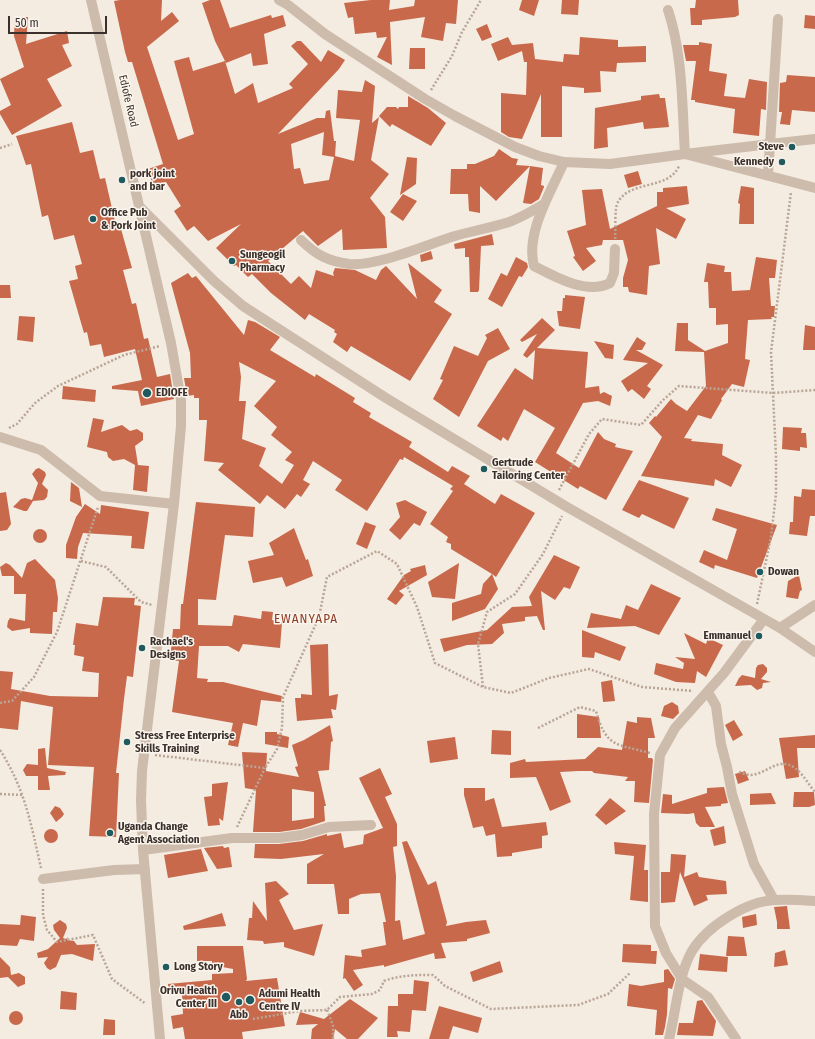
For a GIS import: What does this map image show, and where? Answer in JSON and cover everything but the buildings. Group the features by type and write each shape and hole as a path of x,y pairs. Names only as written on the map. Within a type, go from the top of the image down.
{"street":[{"name":"Ediofe Road","path":"91,0 141,208 171,343 181,406 181,426 174,504 141,800 142,850 160,1039"},
{"path":"279,0 288,5 325,34 425,99 515,148 539,156 564,162 610,164 815,139"},
{"path":"668,10 674,29 682,99 685,154"},
{"path":"768,174 778,20"},
{"path":"685,154 768,174 815,188"},
{"path":"564,162 544,204 537,223 531,256 534,266 579,285 600,288 610,283 614,273 615,250"},
{"path":"301,240 315,254 326,259 350,264 375,261 456,236 507,223 544,204"},
{"path":"141,208 214,281 243,306 386,398 567,507 760,616 815,652"},
{"path":"3,433 41,450 100,496 174,504"},
{"path":"780,628 815,605"},
{"path":"736,1039 708,997 682,979 666,953 655,926 654,814 660,755 675,728 708,692 760,616"},
{"path":"708,692 716,706 721,744 732,794 754,864 774,900"},
{"path":"142,850 232,838 279,838 302,835 329,827 371,825"},
{"path":"43,878 114,870 145,869"},
{"path":"669,1039 682,979 692,951 708,931 741,909 774,900 815,901"}],"path":[{"path":"425,99 452,56 462,32 481,0"},
{"path":"0,148 12,144"},
{"path":"615,250 617,203 628,192 659,182 677,170 685,154"},
{"path":"760,616 776,494 776,457 771,352 793,182"},
{"path":"3,433 17,424 35,403 58,386 124,355 171,343"},
{"path":"554,499 589,434 602,419 641,425 662,401 679,386 773,393 815,390"},
{"path":"0,703 12,701 34,677 57,632 98,508 100,496"},
{"path":"483,687 478,644 487,612 515,594 543,554 567,507"},
{"path":"232,838 265,768 277,749 282,728 283,697 319,617 327,577 377,551 397,564 417,607 435,663 483,687 511,694 548,678 589,669 642,687 708,692"},
{"path":"80,562 106,567 141,602 162,607"},
{"path":"538,728 580,707 596,711 600,728 613,743 660,755"},
{"path":"0,750 10,766 24,795 43,878 43,915 47,930 57,942 93,935 112,979 158,1013"},
{"path":"145,754 265,768"},
{"path":"727,767 738,772 751,775 764,771 777,764 787,764 795,768 815,792"},
{"path":"0,794 24,795"},
{"path":"252,1019 299,1011 327,1010 340,997 372,994 380,990 384,981 410,975 433,975 446,986 491,1009 578,1005 608,994 630,973"},
{"path":"327,1010 333,1025 333,1039"}],"place":[{"name":"Steve","path":"792,147"},
{"name":"Kennedy","path":"782,162"},
{"name":"pork joint and bar","path":"122,180"},
{"name":"Office Pub & Pork Joint","path":"93,219"},
{"name":"Sungeogil Pharmacy","path":"232,261"},
{"name":"EDIOFE","path":"147,393"},
{"name":"Gertrude Tailoring Center","path":"484,469"},
{"name":"Dowan","path":"760,572"},
{"name":"Emmanuel","path":"759,636"},
{"name":"Rachael's Designs","path":"142,648"},
{"name":"Stress Free Enterprise Skills Training","path":"127,742"},
{"name":"Uganda Change Agent Association","path":"110,833"},
{"name":"Long Story","path":"166,967"},
{"name":"Orivu Health Center III","path":"226,997"},
{"name":"Adumi Health Centre IV","path":"250,1000"},
{"name":"Abb","path":"239,1002"}],"district":[{"name":"EWANYAPA","path":"306,619"}]}
